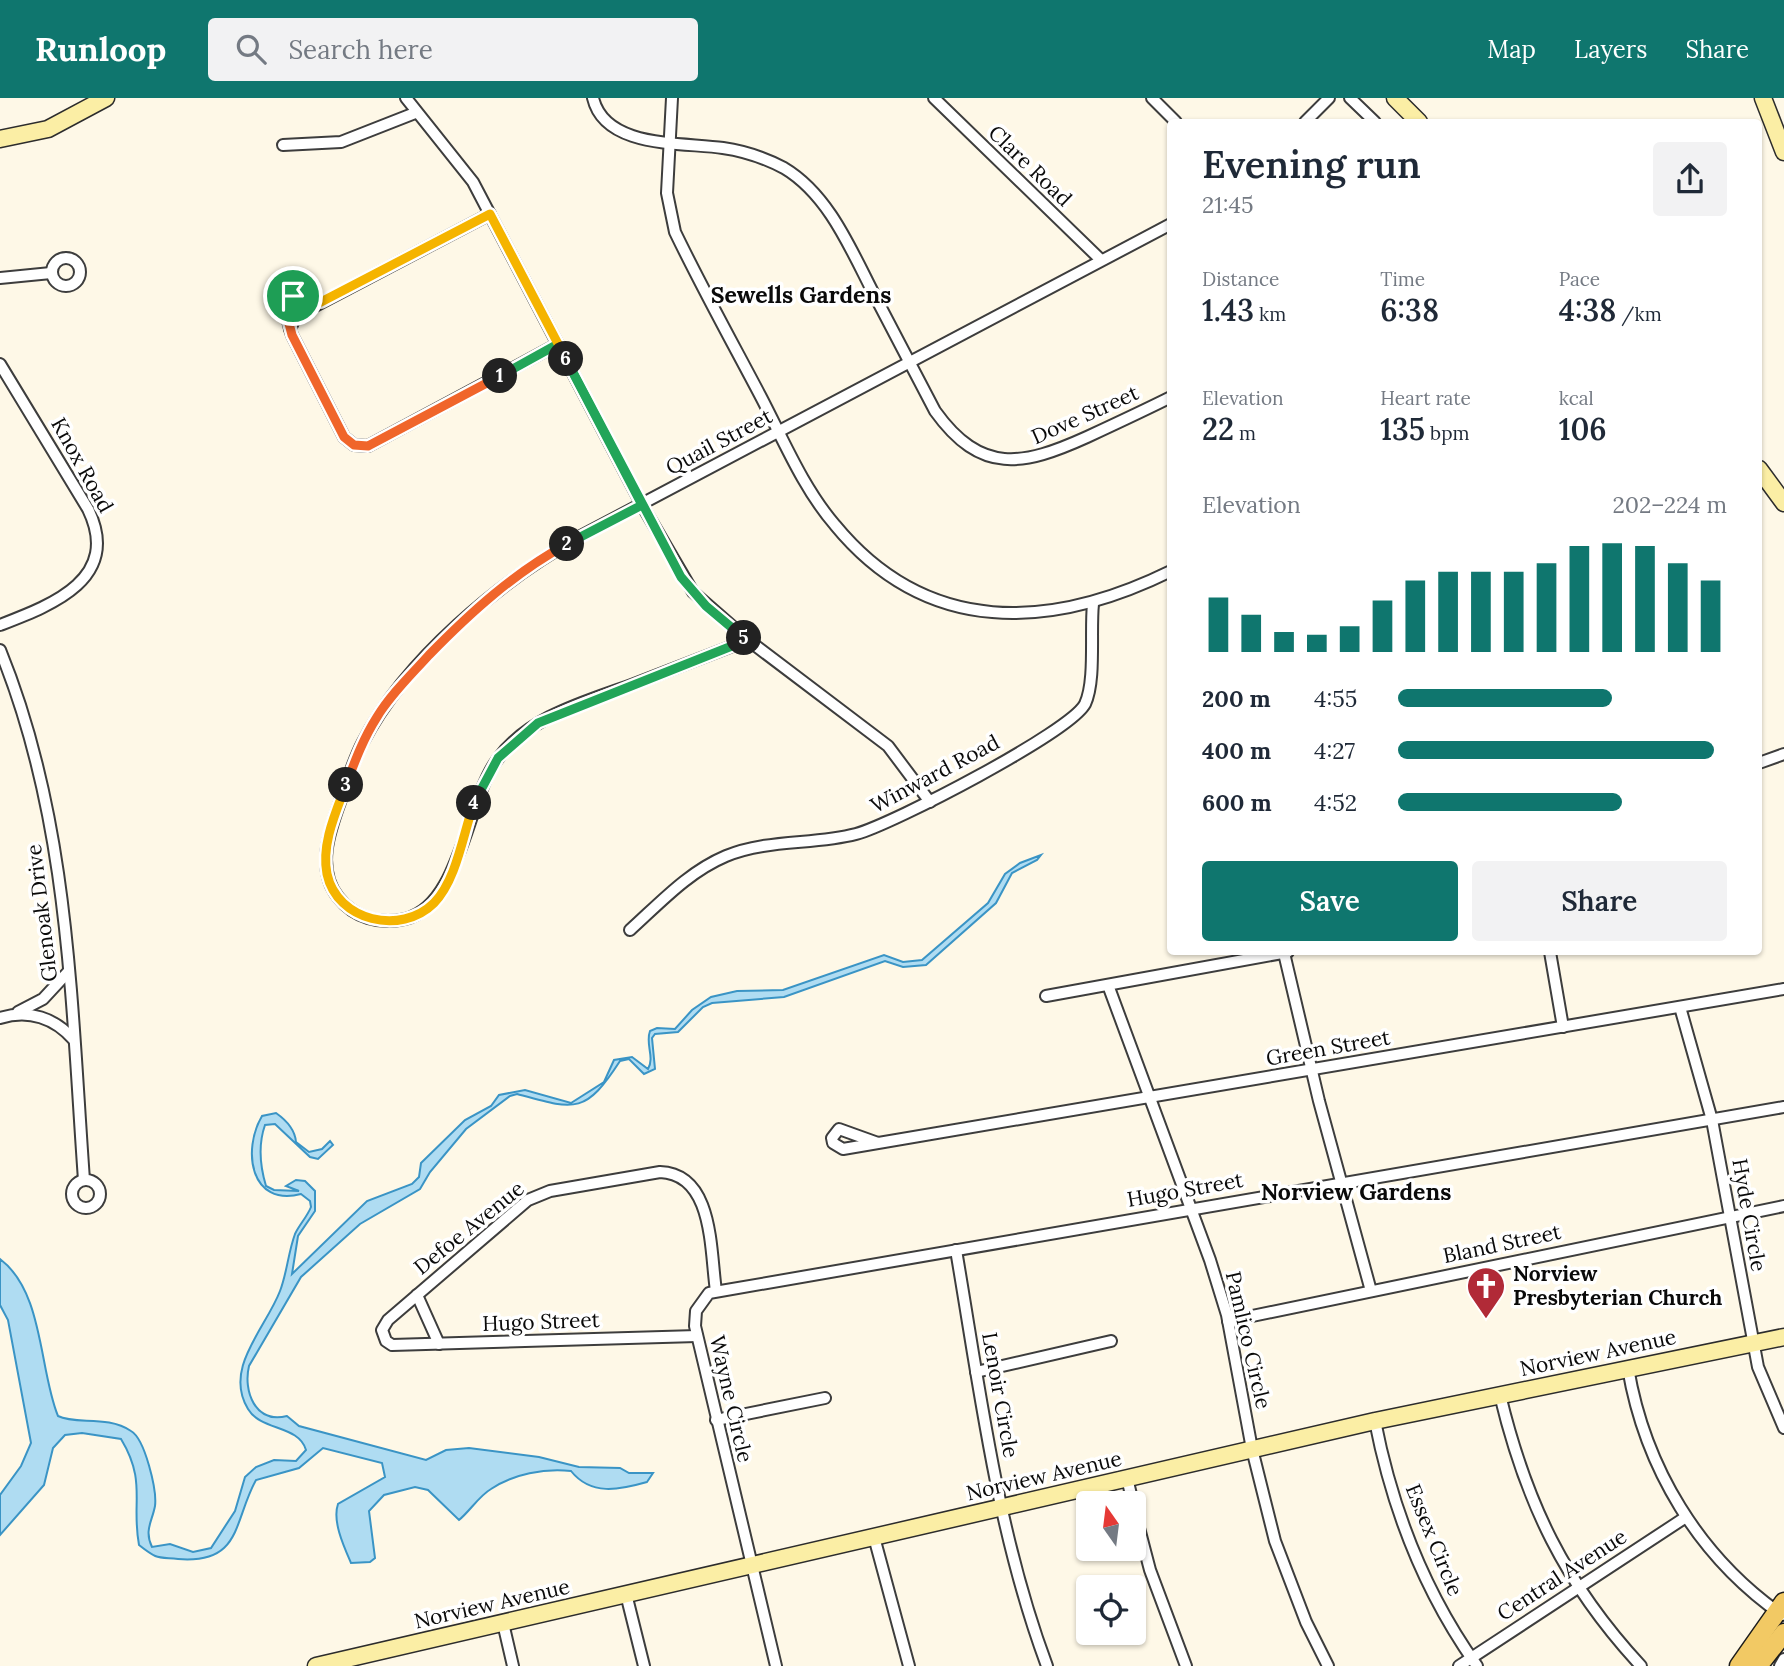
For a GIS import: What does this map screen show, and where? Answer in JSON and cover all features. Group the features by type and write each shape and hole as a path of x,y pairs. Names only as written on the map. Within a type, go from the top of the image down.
{"main road":[{"path":"1739,1666 1782,1610"},
{"path":"1758,1666 1784,1633"}],"street":[{"path":"0,139 48,129 106,98"},
{"path":"405,98 463,167 642,505 693,592 747,640 888,746 930,802"},
{"name":"Dove Street","path":"593,98 600,115 617,130 752,154 786,170 802,182 830,212 909,362 948,429 981,453 1005,459 1032,459 1047,455 1167,399"},
{"path":"672,98 667,193 676,232 816,500 834,524 873,564 941,601 991,612 1043,613 1093,604 1167,573"},
{"name":"Clare Road","path":"934,98 1101,260"},
{"path":"1152,98 1173,119"},
{"path":"1308,119 1329,98"},
{"path":"1350,98 1372,119"},
{"path":"1395,98 1416,119"},
{"path":"1763,98 1784,152"},
{"path":"283,145 341,142 415,113"},
{"path":"290,328 296,316 490,214"},
{"name":"Quail Street","path":"747,640 554,715 523,734 507,748 489,773 441,893 426,910 394,921 369,919 347,907 331,886 326,864 327,844 361,744 391,697 466,618 526,568 1167,226"},
{"path":"0,278 51,273"},
{"path":"321,302 298,295 288,300 285,308 290,328 344,437 359,447 368,446 558,344"},
{"name":"Knox Road","path":"0,364 88,509 96,530 96,544 88,572 71,593 0,625"},
{"path":"1762,473 1784,503"},
{"name":"Winward Road","path":"630,930 683,882 722,858 756,847 853,835 901,817 1076,716 1088,695 1093,604"},
{"name":"Glenoak Drive","path":"0,650 28,729 43,786 61,878 84,1180"},
{"path":"1762,762 1784,754"},
{"path":"1046,996 1270,955"},
{"path":"1287,955 1311,1070 1371,1291"},
{"path":"1551,955 1563,1027"},
{"path":"6,1016 43,999 69,971"},
{"name":"Pamlico Circle","path":"1108,985 1191,1209 1228,1321 1252,1449 1278,1550 1328,1666"},
{"name":"Green Street","path":"878,1143 1784,989"},
{"name":"Hyde Circle","path":"1680,1007 1712,1120 1753,1343 1766,1391 1784,1428"},
{"path":"6,1016 25,1014 51,1021 74,1040"},
{"name":"Hugo Street","path":"716,1291 1784,1107"},
{"name":"Defoe Avenue","path":"439,1344 392,1345 383,1336 384,1325 537,1195 660,1172 678,1174 700,1195 716,1291"},
{"name":"Bland Street","path":"1228,1321 1784,1206"},
{"name":"Lenoir Circle","path":"956,1250 1000,1507 1016,1576 1046,1666"},
{"name":"Wayne Circle","path":"716,1291 704,1297 696,1311 697,1336 776,1666"},
{"path":"417,1296 439,1344"},
{"name":"Hugo Street","path":"439,1344 697,1336"},
{"name":"Norview Avenue","path":"316,1666 378,1659 503,1623 1376,1421 1784,1337"},
{"path":"976,1372 1111,1341"},
{"path":"1628,1368 1635,1406 1650,1451 1686,1517 1718,1559 1782,1610"},
{"path":"1500,1395 1523,1481 1553,1547 1578,1588 1641,1666"},
{"path":"716,1420 825,1398"},
{"name":"Essex Circle","path":"1376,1421 1388,1477 1408,1537 1433,1594 1474,1662"},
{"path":"1127,1478 1130,1491"},
{"name":"Central Avenue","path":"1459,1666 1474,1662 1578,1588 1686,1517"},
{"path":"874,1537 909,1666"},
{"path":"1146,1555 1186,1666"},
{"path":"626,1594 644,1666"},
{"path":"503,1623 513,1666"},
{"path":"1780,1666 1784,1659"}],"water":[{"path":"1041,855 1037,860 1012,873 996,903 926,965 903,967 885,961 784,997 712,1003 703,1007 678,1032 655,1034 652,1038 655,1069 644,1074 629,1059 620,1061 608,1079 597,1091 577,1104 553,1103 517,1094 510,1096 466,1129 430,1172 420,1189 360,1224 301,1277 249,1366 250,1395 259,1410 276,1417 287,1416 299,1426 426,1460 446,1450 469,1448 539,1457 579,1467 620,1468 629,1473 653,1473 647,1482 606,1489 587,1484 571,1471 530,1473 509,1479 491,1489 459,1520 428,1490 415,1487 384,1495 369,1511 375,1558 370,1562 351,1563 338,1526 338,1504 385,1477 382,1463 323,1448 299,1468 256,1480 232,1537 225,1547 214,1555 199,1559 166,1558 158,1557 139,1545 134,1468 121,1439 82,1433 65,1435 53,1448 44,1485 0,1535 0,1495 21,1466 31,1443 8,1320 0,1305 0,1259 14,1273 33,1311 58,1416 122,1426 131,1431 141,1444 154,1489 155,1506 149,1531 152,1547 170,1544 193,1552 211,1548 235,1511 245,1477 256,1467 274,1460 296,1461 306,1450 296,1436 254,1416 242,1394 240,1378 243,1363 274,1305 295,1234 311,1207 310,1201 301,1194 284,1196 271,1192 261,1184 255,1173 252,1144 262,1116 276,1113 280,1116 292,1129 296,1142 309,1152 322,1149 330,1141 333,1145 318,1159 310,1157 275,1124 265,1125 261,1156 266,1186 274,1190 299,1191 286,1186 296,1180 305,1181 315,1191 315,1211 298,1236 292,1274 367,1201 412,1184 419,1177 421,1163 465,1120 491,1106 499,1095 525,1090 571,1103 604,1082 614,1060 632,1057 648,1069 651,1060 650,1031 657,1028 675,1029 692,1010 711,997 737,991 783,990 884,955 903,962 922,960 988,903 1005,874 1020,863"}],"place":[{"name":"Norview Presbyterian Church","path":"1486,1320"}],"district":[{"name":"Sewells Gardens","path":"801,295"},
{"name":"Norview Gardens","path":"1356,1192"}],"route":[{"path":"490,214 681,577 706,606 747,640 554,715 523,734 498,758 477,796 441,893 426,910 394,921 369,919 347,907 338,898 327,874 327,844 330,832 361,744 391,697 466,618 500,588 548,554 642,505 558,344 513,369 368,446 359,447 349,443 292,335 285,305 293,296 306,295 321,302 490,214"}]}
